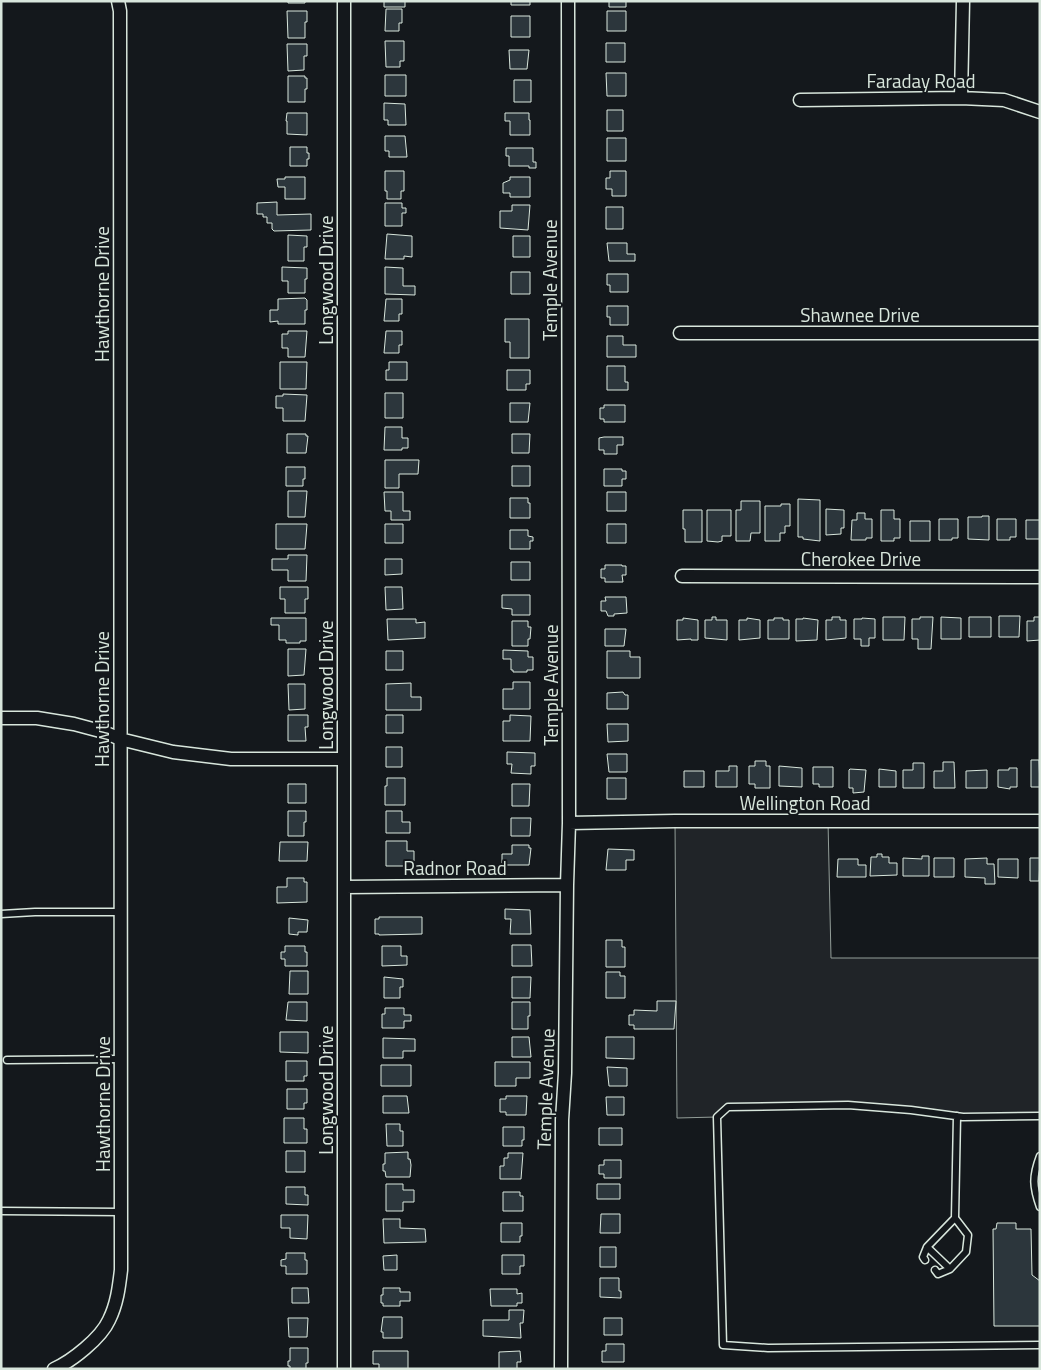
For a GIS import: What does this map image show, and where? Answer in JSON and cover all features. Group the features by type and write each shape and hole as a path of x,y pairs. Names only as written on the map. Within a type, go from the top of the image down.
{"street":[{"name":"Hawthorne Drive","path":"54,1369 86,1348 109,1321 119,1291 121,1270 120,11 118,1"},
{"name":"Longwood Drive","path":"344,1 344,1369"},
{"name":"Temple Avenue","path":"562,1369 562,1120 565,1073 569,823 568,1"},
{"path":"961,98 962,1"},
{"name":"Faraday Road","path":"800,100 961,98 1004,100 1040,112"},
{"name":"Shawnee Drive","path":"680,333 1040,333"},
{"name":"Cherokee Drive","path":"682,576 1040,577"},
{"path":"1,718 36,718 74,724 104,732 120,739 173,752 231,759 344,759"},
{"name":"Wellington Road","path":"569,823 675,821 1040,821"},
{"name":"Radnor Road","path":"344,887 567,885"}],"lane":[{"path":"1,914 120,912"},
{"path":"7,1060 120,1059"},
{"path":"1040,1116 957,1116 911,1110 839,1105 728,1107 717,1117 723,1345 768,1348 1040,1345"},
{"path":"935,1270 938,1274 950,1269 966,1252 968,1235 955,1218 957,1116"},
{"path":"1040,1156 1035,1169 1033,1186 1040,1207"},
{"path":"1,1210 121,1212"},
{"path":"925,1260 923,1257 926,1246 955,1218"},
{"path":"926,1246 950,1269"}],"shaded area":[{"path":"675,821 828,821 831,958 1040,958 1040,1116 963,1117 848,1105 728,1107 717,1117 677,1118"}],"building":[{"path":"288,1 305,1 305,3 288,3"},
{"path":"384,1 405,1 405,7 384,7"},
{"path":"511,1 530,1 530,5 511,5"},
{"path":"609,1 626,1 626,7 609,7"},
{"path":"386,9 402,9 402,23 399,23 399,31 385,31"},
{"path":"287,11 307,11 305,38 288,38"},
{"path":"607,11 626,11 626,31 607,31"},
{"path":"511,16 530,16 530,37 511,37"},
{"path":"385,41 404,41 404,61 400,61 400,67 386,67"},
{"path":"606,43 625,43 625,62 606,62"},
{"path":"287,44 307,44 307,56 304,56 304,70 288,71"},
{"path":"509,50 529,50 527,69 510,69"},
{"path":"606,73 626,73 626,96 607,96"},
{"path":"385,75 406,75 406,96 385,96"},
{"path":"288,76 305,76 307,78 305,102 288,102"},
{"path":"514,80 531,80 531,102 514,102"},
{"path":"384,103 405,104 406,125 388,125 388,120 384,120"},
{"path":"607,110 623,110 623,131 607,131"},
{"path":"287,113 307,113 307,135 287,134"},
{"path":"505,113 529,113 530,135 510,135 510,121 505,121"},
{"path":"385,136 405,136 407,157 389,157 389,151 385,151"},
{"path":"607,138 626,138 626,161 607,161"},
{"path":"290,147 307,147 309,159 307,159 307,166 290,166"},
{"path":"506,148 533,148 533,162 536,162 536,168 509,166 509,156 506,156"},
{"path":"385,171 404,171 404,191 401,191 401,199 387,199"},
{"path":"610,171 626,171 626,196 612,196 612,189 606,189 606,178 610,178"},
{"path":"285,177 305,177 305,199 285,199 285,187 278,187 277,179 285,179"},
{"path":"510,177 530,177 530,197 510,197 510,193 503,193 503,183 510,180"},
{"path":"277,202 277,215 311,214 311,230 274,231 272,223 267,223 267,217 263,217 263,214 257,214 257,203"},
{"path":"385,203 402,203 402,208 406,208 406,213 402,213 402,226 385,226"},
{"path":"512,205 530,205 528,230 500,228 500,211 512,211"},
{"path":"606,207 623,207 623,229 606,229"},
{"path":"387,234 412,236 412,257 404,256 404,259 385,259"},
{"path":"288,235 307,236 307,247 304,247 304,261 288,261"},
{"path":"513,236 530,236 530,257 513,257"},
{"path":"607,243 627,243 627,254 635,254 635,261 609,261"},
{"path":"282,267 307,268 305,293 288,293 288,281 282,281"},
{"path":"385,267 403,268 403,286 415,286 415,295 385,294"},
{"path":"511,272 530,272 530,294 511,294"},
{"path":"607,274 628,274 628,292 610,292 610,285 607,285"},
{"path":"305,298 307,300 307,310 305,310 305,324 278,324 278,321 270,322 270,310 278,310 278,299"},
{"path":"386,299 402,299 402,314 399,314 399,321 384,321"},
{"path":"607,306 628,306 628,325 610,325 610,317 607,317"},
{"path":"505,319 529,319 529,358 510,358 510,342 505,342"},
{"path":"288,331 307,331 305,357 288,357 288,348 282,348 282,334 288,334"},
{"path":"386,331 402,331 402,345 399,345 399,353 384,353"},
{"path":"607,336 623,336 623,345 636,345 636,357 607,357"},
{"path":"280,362 307,362 306,389 280,389"},
{"path":"389,362 407,362 407,380 386,380 386,370 389,370"},
{"path":"607,366 625,366 625,382 628,382 628,390 607,390"},
{"path":"507,370 530,370 530,384 526,384 526,390 507,390"},
{"path":"385,393 403,393 403,418 385,418"},
{"path":"283,394 307,395 305,421 283,421 283,408 276,408 276,396 283,396"},
{"path":"510,403 530,403 528,422 510,422"},
{"path":"604,405 625,405 625,422 604,422 604,419 600,419 600,408 604,408"},
{"path":"385,427 402,427 402,438 408,438 408,448 384,450"},
{"path":"287,434 306,434 308,436 306,453 287,453"},
{"path":"512,434 530,434 529,453 512,453"},
{"path":"623,437 623,445 617,445 617,454 604,454 604,450 599,450 599,438"},
{"path":"385,460 419,460 418,474 399,474 399,488 385,488"},
{"path":"512,466 530,466 530,486 512,486"},
{"path":"286,467 305,467 303,486 286,486"},
{"path":"604,469 622,469 622,471 626,471 626,479 622,479 622,486 604,486"},
{"path":"288,491 307,491 305,517 288,517"},
{"path":"384,492 403,492 403,511 410,511 410,520 391,520 391,511 385,511"},
{"path":"607,492 626,492 626,511 607,511"},
{"path":"510,498 528,498 530,518 510,518"},
{"path":"798,499 820,500 820,541 798,537"},
{"path":"741,501 760,501 760,533 751,533 750,541 736,541 736,510 741,510"},
{"path":"781,504 790,504 790,526 785,526 785,533 780,533 780,541 765,541 765,506 781,506"},
{"path":"826,509 844,510 844,528 841,528 841,534 826,535"},
{"path":"683,510 702,510 702,542 685,542"},
{"path":"707,510 731,510 731,536 722,536 722,541 718,542 707,541"},
{"path":"881,510 894,510 894,519 900,519 900,538 894,538 894,541 881,541"},
{"path":"857,513 865,513 865,519 872,519 872,538 851,540 852,520 857,520"},
{"path":"989,516 989,540 968,539 968,517"},
{"path":"939,519 958,519 958,538 939,540"},
{"path":"997,519 1016,519 1016,537 1010,537 1010,540 997,540"},
{"path":"1026,520 1040,520 1040,539 1026,539"},
{"path":"910,521 930,521 930,541 910,541"},
{"path":"276,524 307,524 305,549 276,549"},
{"path":"385,524 403,524 403,543 385,543"},
{"path":"607,524 626,524 626,543 607,543"},
{"path":"510,530 528,530 528,536 533,537 533,541 530,541 530,549 510,549"},
{"path":"288,555 307,555 306,581 288,581 288,570 272,570 272,559 288,559"},
{"path":"385,559 402,559 402,574 385,575"},
{"path":"511,562 530,562 530,580 511,580"},
{"path":"605,565 626,566 626,575 622,575 623,582 605,582 605,578 601,578 601,569 605,569"},
{"path":"280,587 308,587 308,599 305,599 305,613 285,613 285,599 280,599"},
{"path":"385,587 402,587 403,609 386,610"},
{"path":"502,595 530,595 530,615 512,615 512,609 502,608"},
{"path":"605,597 626,597 627,613 608,616 606,611 601,611 601,601 606,601"},
{"path":"999,616 1020,616 1019,637 999,637"},
{"path":"712,617 716,617 716,620 727,620 727,640 705,638 705,620 712,620"},
{"path":"832,617 840,617 840,620 846,620 846,638 826,640 826,620 832,620"},
{"path":"883,617 905,617 904,640 883,640"},
{"path":"920,617 933,617 931,649 918,649 918,639 912,639 912,619 920,619"},
{"path":"941,617 961,618 961,639 941,639"},
{"path":"969,617 991,617 991,637 969,637"},
{"path":"1034,617 1040,617 1040,640 1027,641 1027,621 1034,621"},
{"path":"271,618 306,618 306,641 286,643 286,640 279,640 279,625 271,625"},
{"path":"683,618 698,620 698,640 677,640 677,620 683,620"},
{"path":"747,618 760,620 760,638 739,640 739,620 747,620"},
{"path":"774,618 789,620 789,639 768,639 768,620 774,620"},
{"path":"387,619 416,619 416,623 425,622 425,638 388,640"},
{"path":"796,619 818,620 817,640 796,641"},
{"path":"854,619 875,619 875,638 869,638 869,646 861,646 861,639 854,639"},
{"path":"512,621 528,621 528,627 531,627 528,646 512,646"},
{"path":"605,629 626,629 624,646 605,646"},
{"path":"288,649 306,649 304,675 288,676"},
{"path":"503,650 528,651 528,657 533,657 533,670 513,672 511,670 511,659 503,659"},
{"path":"386,651 403,651 403,670 386,670"},
{"path":"607,651 630,651 630,657 640,657 640,678 607,678"},
{"path":"513,682 530,682 530,709 503,709 503,689 513,689"},
{"path":"411,683 411,697 421,697 421,710 386,710 386,684"},
{"path":"288,684 305,684 305,709 289,710"},
{"path":"623,692 625,695 628,695 628,709 607,709 607,693"},
{"path":"288,715 308,715 308,727 305,727 306,741 288,741"},
{"path":"386,715 403,715 403,733 386,733"},
{"path":"510,715 531,716 530,741 503,741 503,721 510,721"},
{"path":"607,724 628,724 628,741 608,742"},
{"path":"386,747 402,747 402,767 386,767"},
{"path":"507,752 535,753 535,766 531,766 531,774 511,773 512,764 507,764"},
{"path":"607,754 627,754 627,772 609,772"},
{"path":"1031,760 1039,760 1040,787 1031,787"},
{"path":"755,761 766,761 766,766 770,766 770,788 755,788 755,784 749,784 749,766 755,766"},
{"path":"943,762 954,762 955,788 934,788 934,771 943,771"},
{"path":"913,763 924,763 924,788 903,788 903,770 913,770"},
{"path":"729,766 737,766 737,787 716,787 716,771 729,771"},
{"path":"779,766 802,768 802,787 779,786"},
{"path":"813,767 833,767 833,787 819,787 819,784 813,784"},
{"path":"1009,768 1017,768 1017,787 1010,787 1010,789 998,787 998,770 1009,770"},
{"path":"850,769 866,770 864,792 853,793 853,788 849,788"},
{"path":"879,769 896,771 896,787 879,787"},
{"path":"987,770 987,788 966,788 966,771"},
{"path":"684,771 704,771 704,787 684,787"},
{"path":"387,778 405,778 405,805 385,805"},
{"path":"607,778 626,778 626,799 607,799"},
{"path":"288,784 306,784 306,803 288,803"},
{"path":"512,784 530,784 529,806 512,806"},
{"path":"288,811 306,811 304,836 288,836"},
{"path":"386,811 402,811 402,822 410,822 410,833 386,833"},
{"path":"511,818 531,818 530,836 511,836"},
{"path":"386,841 407,841 407,851 414,851 414,861 407,861 407,866 386,866"},
{"path":"280,842 308,842 307,861 279,861"},
{"path":"512,845 529,845 529,848 531,848 529,865 502,865 502,854 512,854"},
{"path":"608,849 634,850 634,860 626,860 626,870 606,870"},
{"path":"877,854 882,854 882,857 889,857 889,863 897,863 897,875 870,876 871,857 877,857"},
{"path":"922,856 929,856 929,876 903,876 903,858 922,859"},
{"path":"934,858 954,858 954,877 934,877"},
{"path":"987,858 987,864 994,864 995,884 985,884 985,878 965,877 965,859"},
{"path":"1030,858 1040,858 1039,881 1030,881"},
{"path":"838,859 858,859 858,865 866,865 866,877 837,877"},
{"path":"998,859 1018,859 1018,878 998,877"},
{"path":"287,878 304,878 304,882 307,882 307,902 277,903 277,887 287,887"},
{"path":"505,909 530,910 531,934 510,934 511,919 505,919"},
{"path":"379,917 422,917 422,934 375,934 375,919 379,919"},
{"path":"289,918 308,920 307,932 298,932 298,935 289,934"},
{"path":"606,940 622,940 622,947 625,947 625,967 606,967"},
{"path":"512,945 531,945 532,966 512,966"},
{"path":"285,946 305,946 307,966 285,966 285,959 281,959 281,952 285,952"},
{"path":"382,946 401,946 401,956 407,956 407,965 382,966"},
{"path":"290,971 308,971 308,994 289,994"},
{"path":"606,972 620,972 620,976 625,976 625,998 606,998"},
{"path":"384,977 403,979 403,987 400,987 400,998 384,998"},
{"path":"512,977 531,977 530,998 512,998"},
{"path":"657,1001 676,1001 674,1029 634,1029 634,1025 629,1025 629,1015 634,1015 634,1010 657,1011"},
{"path":"288,1002 307,1002 307,1021 286,1020"},
{"path":"512,1002 530,1002 528,1029 512,1029"},
{"path":"385,1008 404,1008 404,1015 411,1015 411,1021 404,1021 404,1028 382,1028 382,1014 385,1014"},
{"path":"280,1032 308,1032 308,1053 280,1052"},
{"path":"512,1037 529,1037 531,1057 512,1057"},
{"path":"606,1037 634,1037 634,1059 606,1058"},
{"path":"383,1038 415,1039 415,1051 403,1051 403,1058 383,1058"},
{"path":"286,1061 307,1061 307,1076 304,1076 304,1081 286,1081"},
{"path":"495,1062 530,1062 530,1078 516,1078 516,1086 495,1086"},
{"path":"381,1065 411,1065 411,1086 381,1086"},
{"path":"607,1067 627,1068 627,1086 609,1086"},
{"path":"287,1089 307,1089 307,1103 304,1103 304,1109 287,1109"},
{"path":"383,1096 407,1096 409,1113 383,1113"},
{"path":"506,1096 527,1096 526,1115 506,1115 506,1112 500,1112 500,1099 506,1099"},
{"path":"606,1097 624,1097 624,1115 607,1115"},
{"path":"284,1118 304,1118 304,1129 307,1129 307,1143 284,1143"},
{"path":"386,1124 400,1124 400,1131 403,1131 403,1146 387,1146"},
{"path":"503,1127 524,1127 522,1146 503,1146"},
{"path":"599,1128 622,1128 622,1145 599,1145"},
{"path":"286,1151 305,1151 305,1172 286,1172"},
{"path":"408,1152 408,1159 410,1159 411,1165 410,1177 386,1177 385,1171 383,1171 385,1153"},
{"path":"508,1153 523,1153 521,1179 500,1179 500,1166 504,1166 504,1158 508,1158"},
{"path":"604,1160 621,1160 621,1178 604,1178 604,1174 599,1174 599,1165 604,1165"},
{"path":"386,1184 403,1184 403,1190 414,1190 414,1202 403,1202 403,1211 386,1211"},
{"path":"597,1184 620,1184 620,1199 597,1199"},
{"path":"286,1187 305,1187 305,1195 308,1195 308,1205 286,1204"},
{"path":"503,1192 520,1192 520,1196 523,1196 523,1211 503,1211"},
{"path":"601,1214 620,1214 620,1233 600,1233"},
{"path":"281,1215 308,1215 307,1239 290,1238 290,1228 281,1228"},
{"path":"383,1219 400,1219 400,1228 425,1229 426,1242 384,1243"},
{"path":"501,1223 522,1223 520,1242 501,1242"},
{"path":"997,1223 1016,1223 1016,1229 1031,1229 1032,1275 1040,1281 1040,1326 994,1326 993,1229 996,1229"},
{"path":"600,1247 616,1247 616,1267 600,1267"},
{"path":"286,1253 305,1253 307,1274 286,1274 286,1266 281,1266 281,1260 286,1259"},
{"path":"397,1255 397,1270 384,1270 383,1256"},
{"path":"502,1255 524,1255 524,1266 520,1266 520,1274 502,1274"},
{"path":"600,1278 619,1278 621,1298 600,1297"},
{"path":"292,1288 308,1288 309,1303 292,1303"},
{"path":"383,1288 400,1288 400,1292 410,1292 410,1301 400,1301 400,1306 383,1306 381,1295 383,1295"},
{"path":"490,1289 517,1289 517,1294 522,1293 522,1303 517,1303 517,1306 491,1306"},
{"path":"509,1310 524,1310 523,1323 520,1323 521,1338 483,1336 483,1320 509,1320"},
{"path":"383,1317 402,1317 402,1338 383,1338 383,1332 381,1332"},
{"path":"288,1318 308,1318 307,1337 289,1337"},
{"path":"604,1318 622,1318 622,1335 604,1335"},
{"path":"606,1344 624,1344 624,1362 602,1362 602,1351 606,1351"},
{"path":"290,1348 308,1348 306,1369 290,1369 288,1361 290,1361"},
{"path":"373,1351 408,1351 408,1369 379,1369 379,1364 373,1364"},
{"path":"520,1351 521,1362 517,1362 517,1369 499,1369 499,1352"}]}
